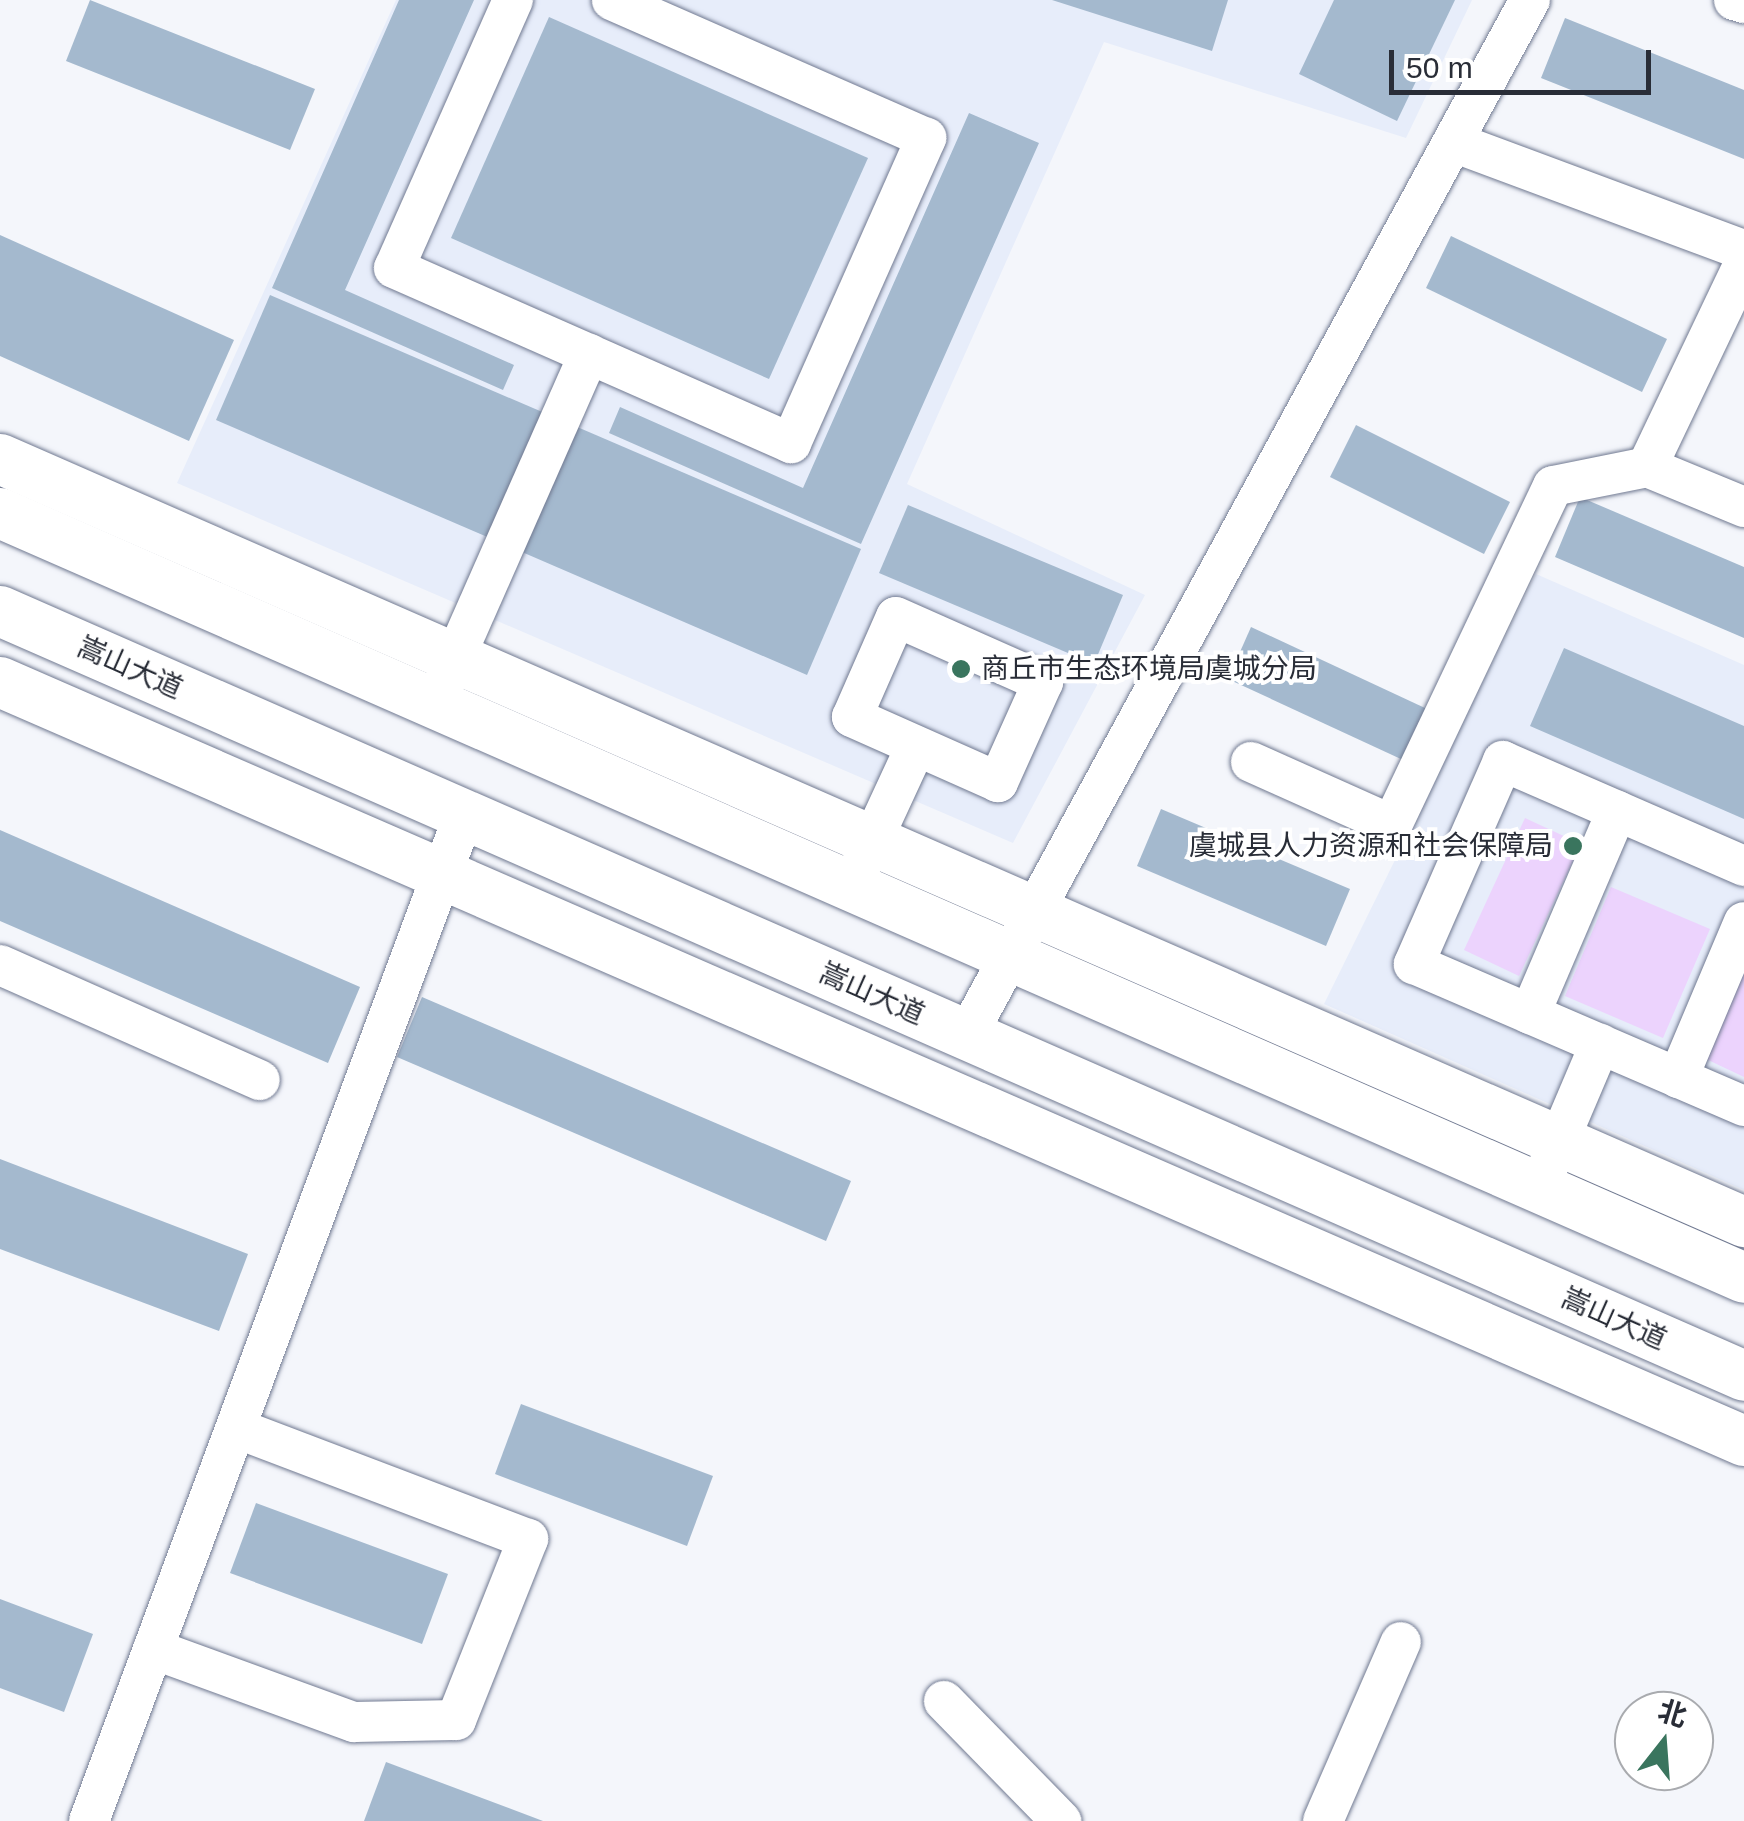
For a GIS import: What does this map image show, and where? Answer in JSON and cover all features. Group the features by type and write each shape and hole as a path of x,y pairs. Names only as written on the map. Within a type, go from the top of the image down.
{"main road":[{"path":"0,459 1744,1222"},
{"path":"0,513 1744,1278"},
{"name":"嵩山大道","path":"0,611 1744,1376"},
{"path":"0,682 1744,1441"}],"street":[{"path":"513,0 394,268 791,443 926,138 612,0"},
{"path":"967,1035 1013,958 1530,0"},
{"path":"1734,0 1744,3"},
{"path":"1453,142 1744,250"},
{"path":"1647,467 1744,264"},
{"path":"435,704 589,354"},
{"path":"1250,762 1392,825 1553,486 1647,467 1744,507"},
{"path":"896,616 1043,682 998,782 916,746 852,717 896,616"},
{"path":"851,886 916,746"},
{"path":"1744,866 1502,761 1414,964 1744,1106"},
{"path":"1530,1014 1617,811"},
{"path":"89,1821 464,815"},
{"path":"1678,1078 1744,922"},
{"path":"0,966 260,1080"},
{"path":"1539,1188 1600,1044"},
{"path":"153,1649 354,1722 456,1720 528,1539 236,1428"},
{"path":"1324,1821 1401,1642"},
{"path":"944,1702 1061,1821"}],"shaded area":[{"path":"396,0 1472,0 1406,138 1104,42 907,484 1145,595 1013,843 177,483"},
{"name":"虞城县人力资源和社会保障局","path":"1536,574 1744,665 1744,1190 1324,1004"},
{"path":"1525,818 1581,844 1519,976 1464,950"},
{"path":"1611,887 1710,929 1663,1038 1565,996"},
{"path":"1744,972 1744,1077 1704,1058"}],"building":[{"path":"90,0 315,89 290,150 66,61"},
{"path":"399,0 474,0 345,290 514,365 503,390 272,288"},
{"path":"1052,0 1228,0 1212,51"},
{"path":"1334,0 1455,0 1397,121 1299,74"},
{"path":"549,17 868,158 769,379 451,238"},
{"path":"1565,18 1744,90 1744,159 1541,78"},
{"path":"969,113 1039,143 861,544 609,433 620,407 803,488"},
{"path":"0,235 234,340 189,441 0,356"},
{"path":"1451,236 1667,339 1642,392 1426,288"},
{"path":"270,295 861,549 807,675 216,420"},
{"path":"1356,425 1510,502 1484,554 1330,477"},
{"path":"1580,497 1744,567 1744,638 1555,557"},
{"path":"908,505 1123,595 1094,664 879,573"},
{"path":"1251,627 1440,715 1416,766 1228,679"},
{"path":"1564,648 1744,726 1744,819 1530,726"},
{"path":"1161,809 1350,889 1326,946 1137,866"},
{"path":"0,830 360,987 328,1063 0,921"},
{"path":"422,997 851,1181 826,1241 397,1057"},
{"path":"0,1159 248,1254 219,1331 0,1249"},
{"path":"521,1404 713,1476 687,1546 495,1474"},
{"path":"256,1503 448,1574 422,1644 230,1573"},
{"path":"0,1599 93,1634 64,1712 0,1688"},
{"path":"386,1762 543,1821 364,1821"}],"place":[{"name":"商丘市生态环境局虞城分局","path":"961,669"},
{"name":"虞城县人力资源和社会保障局","path":"1573,846"}]}
